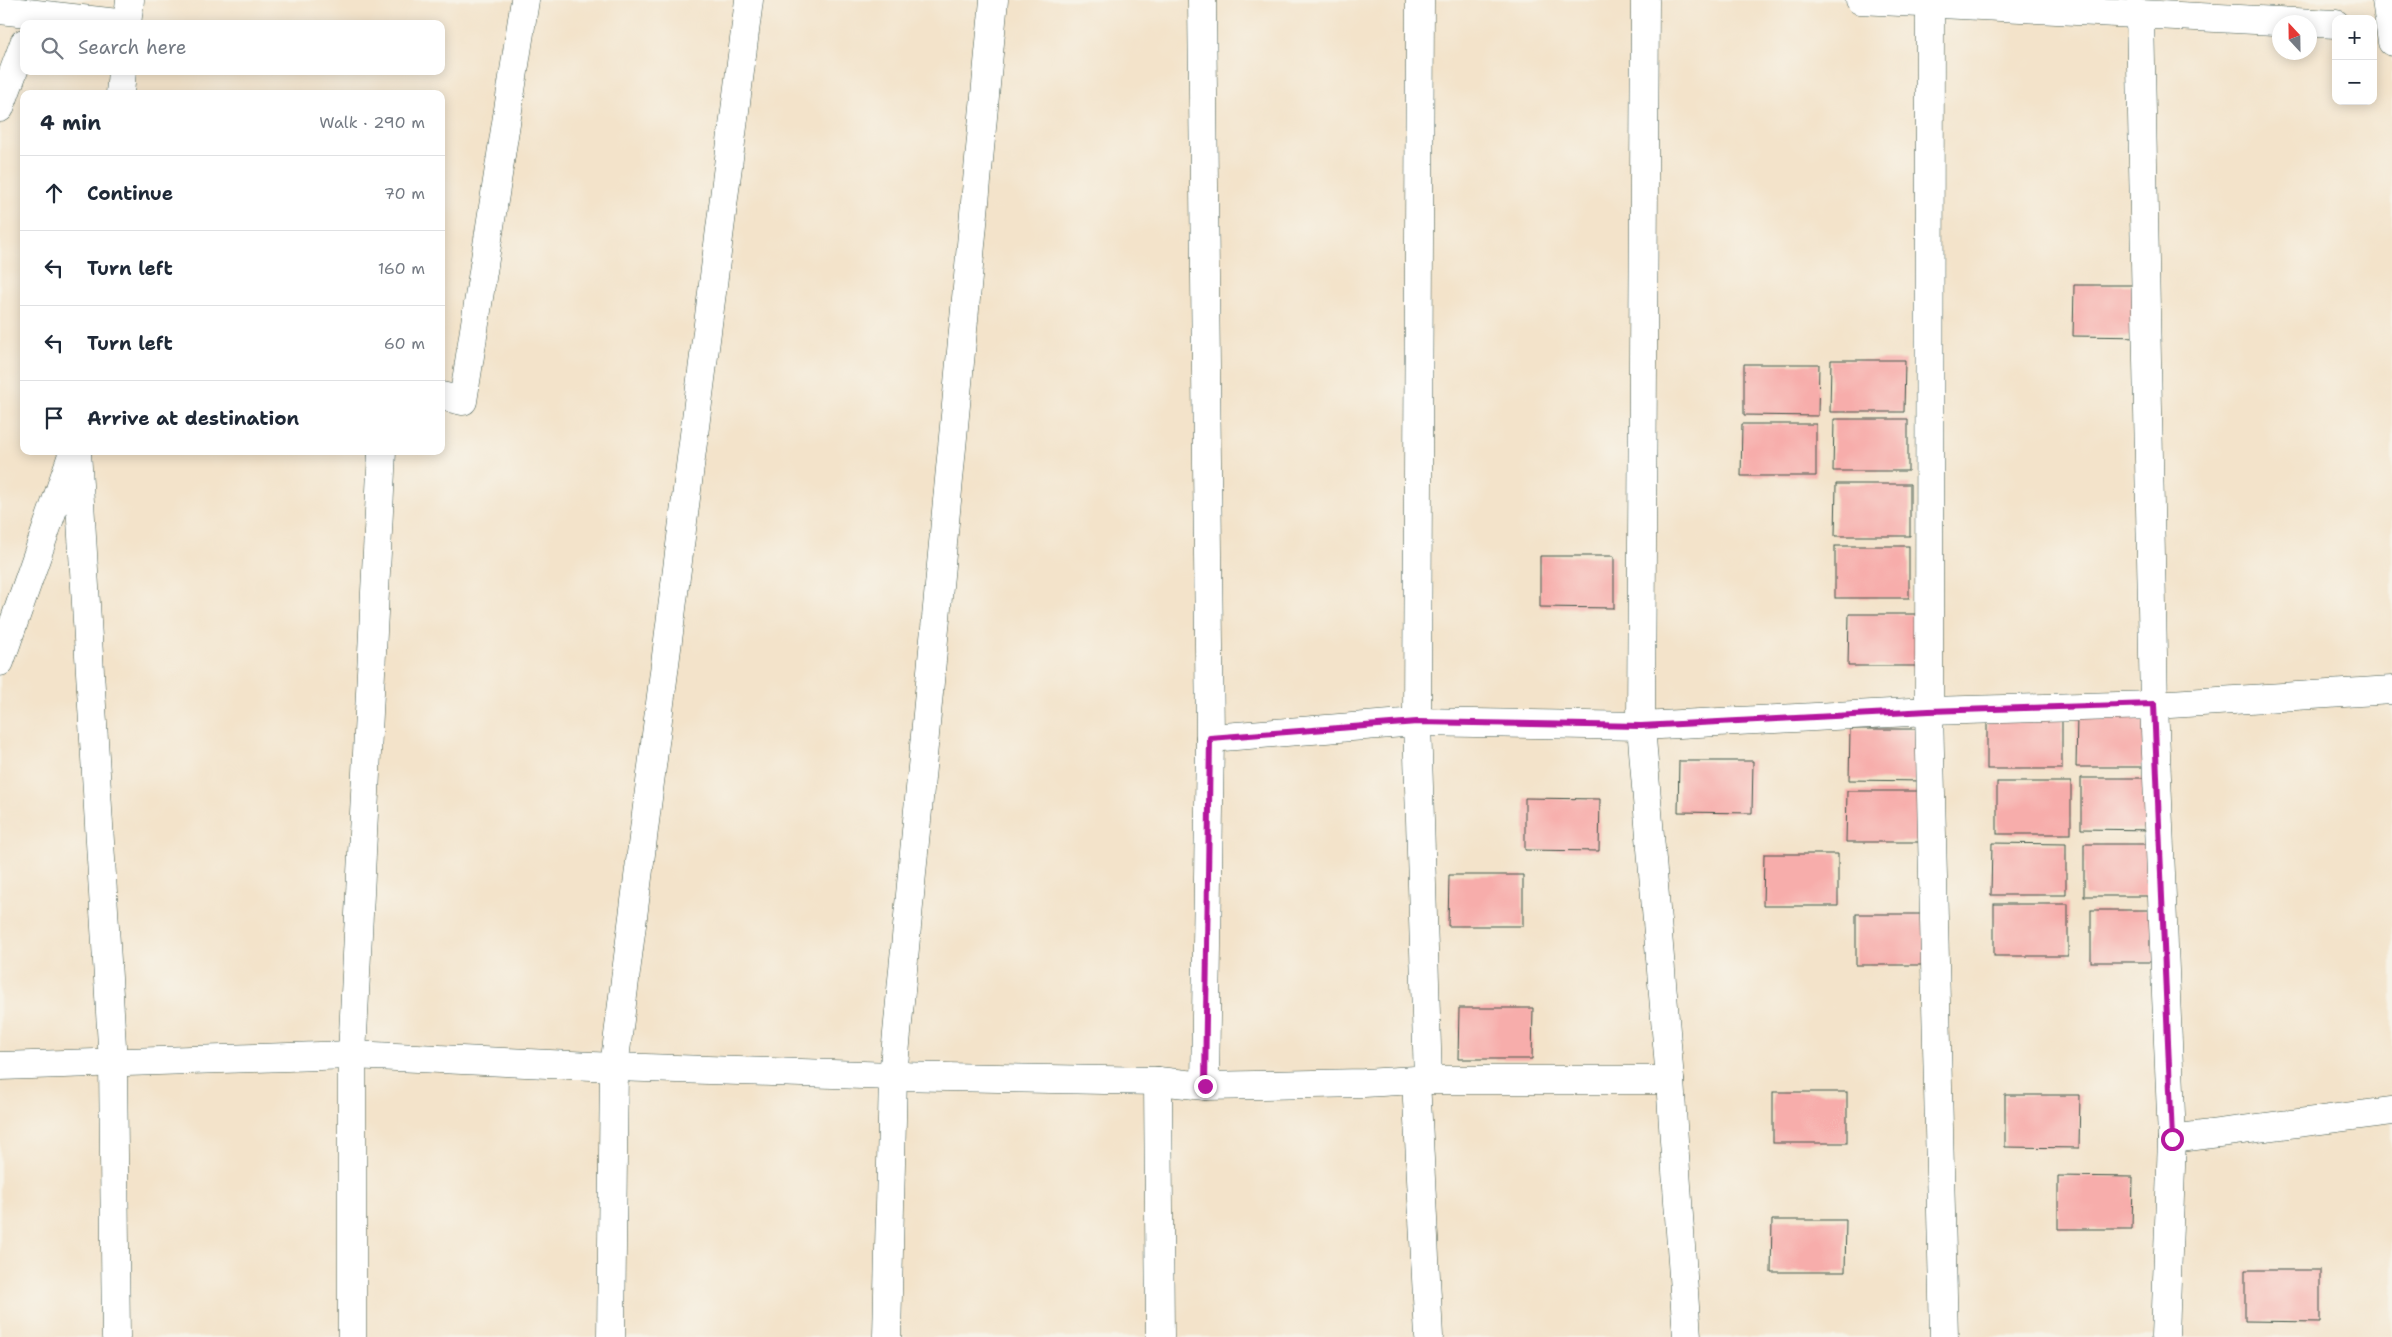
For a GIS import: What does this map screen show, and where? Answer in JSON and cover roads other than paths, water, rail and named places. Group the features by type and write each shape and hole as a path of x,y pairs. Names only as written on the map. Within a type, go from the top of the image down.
{"street":[{"path":"128,20 130,0"},
{"path":"445,397 463,401 525,0"},
{"path":"611,1337 614,1067 749,0"},
{"path":"887,1337 893,1076 994,0"},
{"path":"1202,0 1210,738 1205,1086"},
{"path":"1420,0 1417,722 1422,1080 1429,1337"},
{"path":"1644,0 1641,726 1670,1080 1687,1337"},
{"path":"1860,0 2332,24"},
{"path":"1930,5 1929,711 1944,1337"},
{"path":"0,10 93,20"},
{"path":"2140,15 2154,704 2172,1139 2165,1337"},
{"path":"0,108 20,54"},
{"path":"120,90 122,75"},
{"path":"0,662 74,455"},
{"path":"75,455 113,1063 116,1337"},
{"path":"352,1337 352,1055 382,455"},
{"path":"1210,738 1417,722 1641,726 1929,711 2154,704 2392,690"},
{"path":"0,1066 352,1055 614,1067 893,1076 1158,1081 1205,1086 1422,1080 1670,1080"},
{"path":"1158,1081 1160,1337"},
{"path":"2172,1139 2392,1111"}]}
